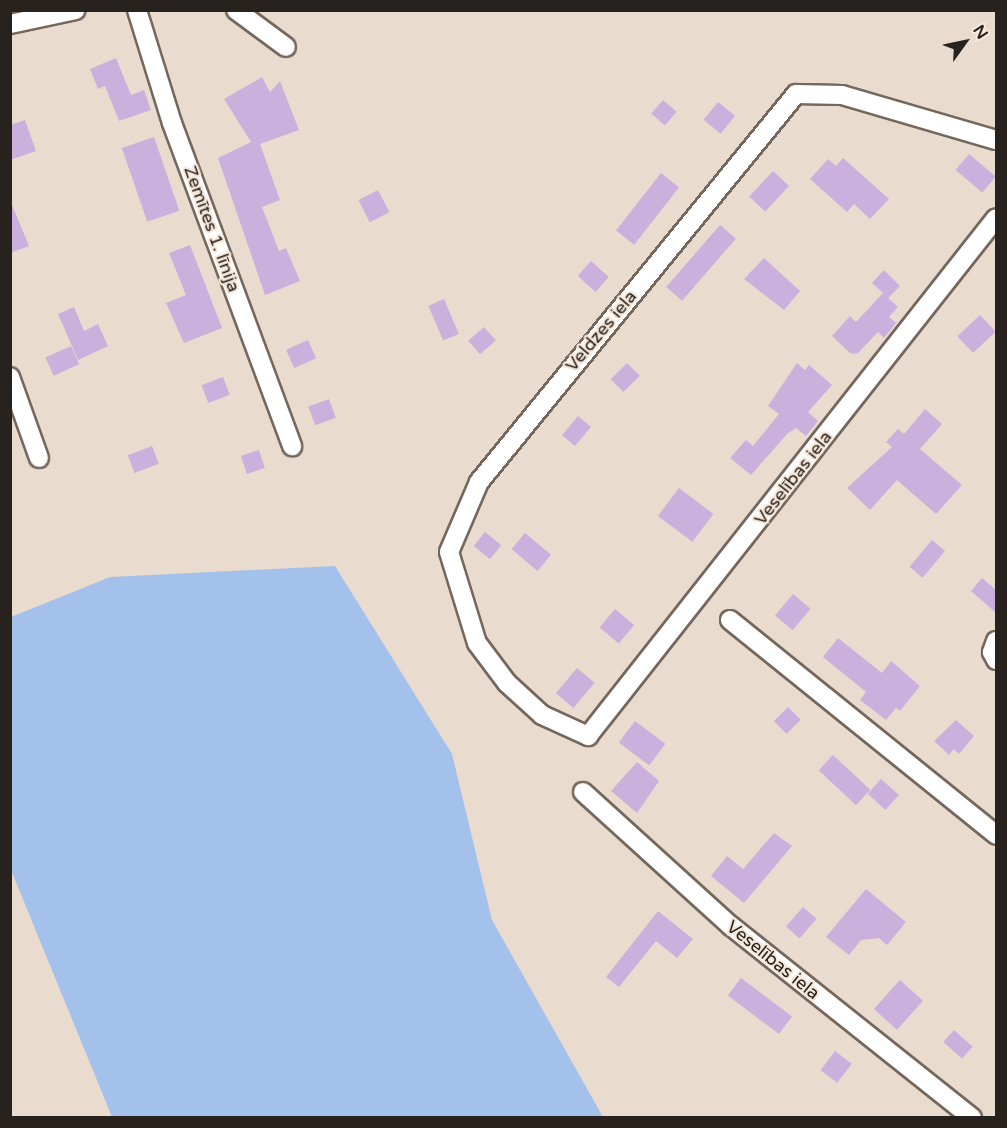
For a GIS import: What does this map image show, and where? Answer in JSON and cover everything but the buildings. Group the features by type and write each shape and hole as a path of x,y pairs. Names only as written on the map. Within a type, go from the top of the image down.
{"street":[{"path":"10,24 76,10"},
{"name":"Zemītes 1. līnija","path":"137,10 172,123 292,446"},
{"path":"236,10 286,47"},
{"name":"Veldzes iela","path":"588,736 542,715 507,683 477,643 450,552 479,482 796,94 842,94 996,140"},
{"name":"Veselības iela","path":"588,736 996,218"},
{"path":"10,377 39,458"},
{"path":"730,620 996,835"},
{"path":"996,641 992,652 996,660"},
{"name":"Veselības iela","path":"583,792 731,926 972,1118"}],"water":[{"path":"335,566 452,754 492,920 603,1117 112,1117 11,870 11,617 110,577"}]}
